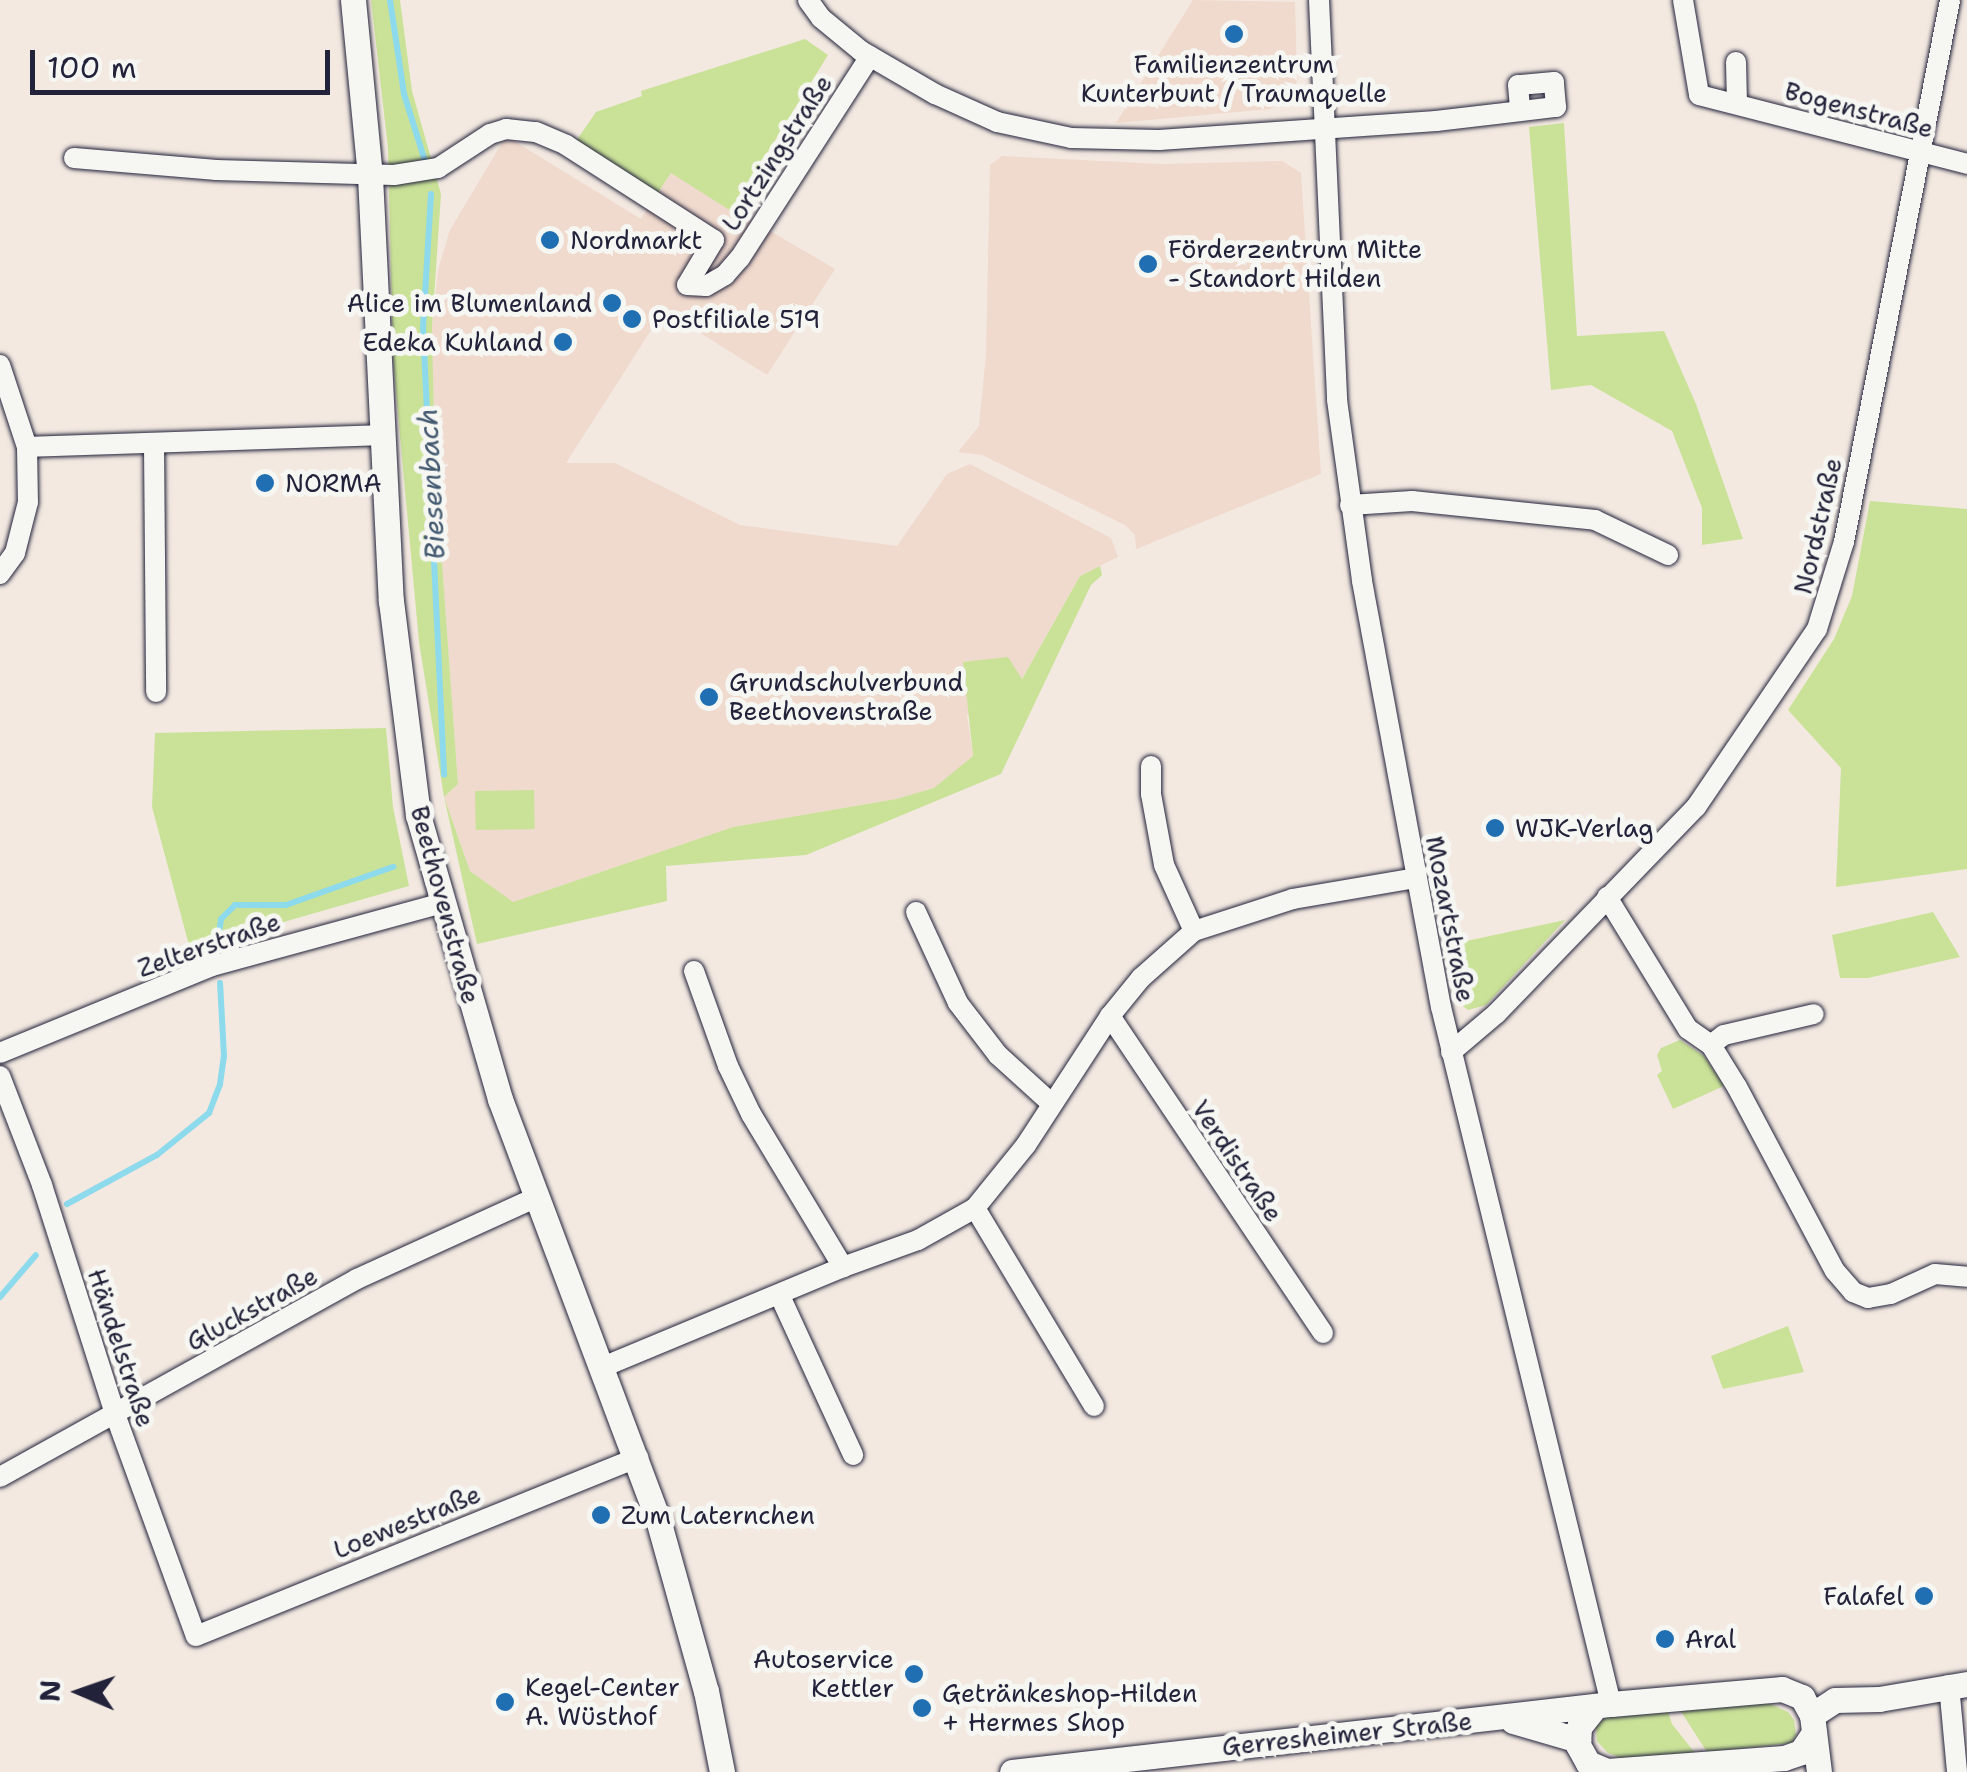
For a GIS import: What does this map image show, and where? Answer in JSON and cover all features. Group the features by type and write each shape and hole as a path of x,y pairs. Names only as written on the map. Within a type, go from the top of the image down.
{"street":[{"name":"Beethovenstraße","path":"353,0 370,176 391,601 418,815 535,1198 638,1457 685,1607 722,1772"},
{"path":"808,0 821,18 870,56 984,117 1071,138 1160,140 1520,110"},
{"name":"Mozartstraße","path":"1319,0 1337,400 1350,505 1451,1052 1603,1706"},
{"name":"Bogenstraße","path":"1683,0 1698,95 1967,164"},
{"name":"Nordstraße","path":"1451,1052 1496,1014 1696,807 1817,629 1844,542 1950,0"},
{"name":"Lortzingstraße","path":"370,176 431,171 490,134 506,130 536,132 566,145 714,240 687,285 706,286 725,275 740,258 870,56"},
{"path":"1736,62 1737,104"},
{"path":"74,158 370,176"},
{"path":"0,364 27,447 28,502 23,530 0,574"},
{"path":"27,447 383,436"},
{"path":"154,444 156,692"},
{"path":"1350,505 1412,501 1595,520 1668,556"},
{"path":"1151,766 1151,794 1164,865 1194,931"},
{"path":"603,1368 843,1267 918,1240 975,1208 1002,1180 1110,1016 1141,978 1194,931 1293,899 1416,878"},
{"path":"1607,897 1688,1029 1711,1045 1836,1271 1853,1292 1868,1298 1891,1294 1935,1274 1967,1277"},
{"name":"Zelterstraße","path":"0,1054 212,966 442,903"},
{"path":"916,912 951,990 980,1034 1051,1102"},
{"path":"694,971 728,1066 751,1114 843,1267"},
{"path":"1711,1045 1724,1035 1814,1014"},
{"name":"Verdistraße","path":"1110,1016 1323,1334"},
{"name":"Händelstraße","path":"0,1076 42,1185 115,1414 196,1636"},
{"name":"Gluckstraße","path":"0,1476 357,1279 535,1198"},
{"path":"975,1208 1094,1406"},
{"path":"780,1296 853,1454"},
{"name":"Loewestraße","path":"196,1636 638,1457"},
{"name":"Gerresheimer Straße","path":"1503,1719 1608,1771 1789,1765 1801,1752 1809,1715 1834,1686 1878,1682 1948,1685"},
{"path":"1948,1685 1957,1772"},
{"name":"Gerresheimer Straße","path":"1012,1772 1603,1706 1782,1690 1809,1715"},
{"path":"1583,1758 1579,1727 1603,1706"},
{"path":"1809,1715 1819,1772"}],"shaded area":[{"name":"Familienzentrum Kunterbunt / Traumquelle","path":"1193,0 1295,2 1297,81 1292,95 1270,109 1116,123"},
{"name":"Grundschulverbund Beethovenstraße","path":"506,136 641,219 671,173 835,269 767,375 664,310 566,463 615,463 740,525 897,546 947,474 970,464 1111,538 1118,557 1080,576 1021,680 967,715 973,756 956,774 934,788 896,799 733,827 513,902 470,871 444,797 458,784 435,466 432,328 438,270 450,230"},
{"name":"Förderzentrum Mitte - Standort Hilden","path":"1002,156 1162,164 1282,161 1301,173 1321,474 1136,549 1135,535 1125,525 982,455 958,452 979,426 986,355 990,165"}],"green space":[{"path":"371,0 400,0 412,91 441,194 432,328 435,465 458,784 444,797 419,642 393,360 388,148"},
{"path":"805,39 828,55 731,211 671,173 657,194 576,141 596,112 642,96 641,91"},
{"path":"1564,123 1577,336 1664,331 1696,404 1743,539 1702,545 1702,508 1672,431 1591,385 1551,390 1529,127"},
{"path":"1870,501 1967,509 1967,869 1836,887 1841,768 1788,710 1834,639 1852,596"},
{"path":"1100,566 1102,575 1091,585 1001,774 806,855 666,866 667,901 477,944 444,797 470,871 513,902 733,827 896,799 934,788 973,756 963,662 1008,657 1022,679 1080,576"},
{"path":"386,728 393,807 409,886 190,949 152,807 155,733"},
{"path":"534,790 535,829 476,830 475,791"},
{"path":"1933,912 1960,957 1868,978 1840,978 1832,935"},
{"path":"1565,920 1486,1005 1468,1010 1453,998 1443,946"},
{"path":"1680,1040 1704,1056 1724,1086 1673,1109 1657,1075 1662,1071 1657,1055 1661,1048"},
{"path":"1788,1326 1804,1372 1723,1389 1711,1356"},
{"path":"1766,1702 1788,1712 1794,1720 1796,1735 1791,1743 1707,1752 1680,1710"},
{"path":"1668,1711 1672,1724 1695,1753 1624,1759 1608,1753 1597,1741 1596,1726 1608,1716"}],"waterway":[{"name":"Biesenbach","path":"390,0 404,94 425,161"},
{"name":"Biesenbach","path":"431,194 423,327 444,775"},
{"name":"Biesenbach","path":"217,945 221,919 235,905 286,905 393,867"},
{"name":"Biesenbach","path":"67,1204 157,1155 209,1113 220,1084 224,1056 220,983"},
{"name":"Biesenbach","path":"0,1297 36,1255"}],"place":[{"name":"Familienzentrum Kunterbunt / Traumquelle","path":"1234,34"},
{"name":"Nordmarkt","path":"550,240"},
{"name":"Förderzentrum Mitte - Standort Hilden","path":"1148,264"},
{"name":"Alice im Blumenland","path":"612,303"},
{"name":"Postfiliale 519","path":"632,319"},
{"name":"Edeka Kuhland","path":"563,342"},
{"name":"NORMA","path":"265,483"},
{"name":"Grundschulverbund Beethovenstraße","path":"709,697"},
{"name":"WJK-Verlag","path":"1495,828"},
{"name":"Zum Laternchen","path":"601,1515"},
{"name":"Falafel","path":"1924,1596"},
{"name":"Aral","path":"1665,1639"},
{"name":"Autoservice Kettler","path":"914,1674"},
{"name":"Kegel-Center A. Wüsthof","path":"505,1702"},
{"name":"Getränkeshop-Hilden + Hermes Shop","path":"922,1708"}]}
